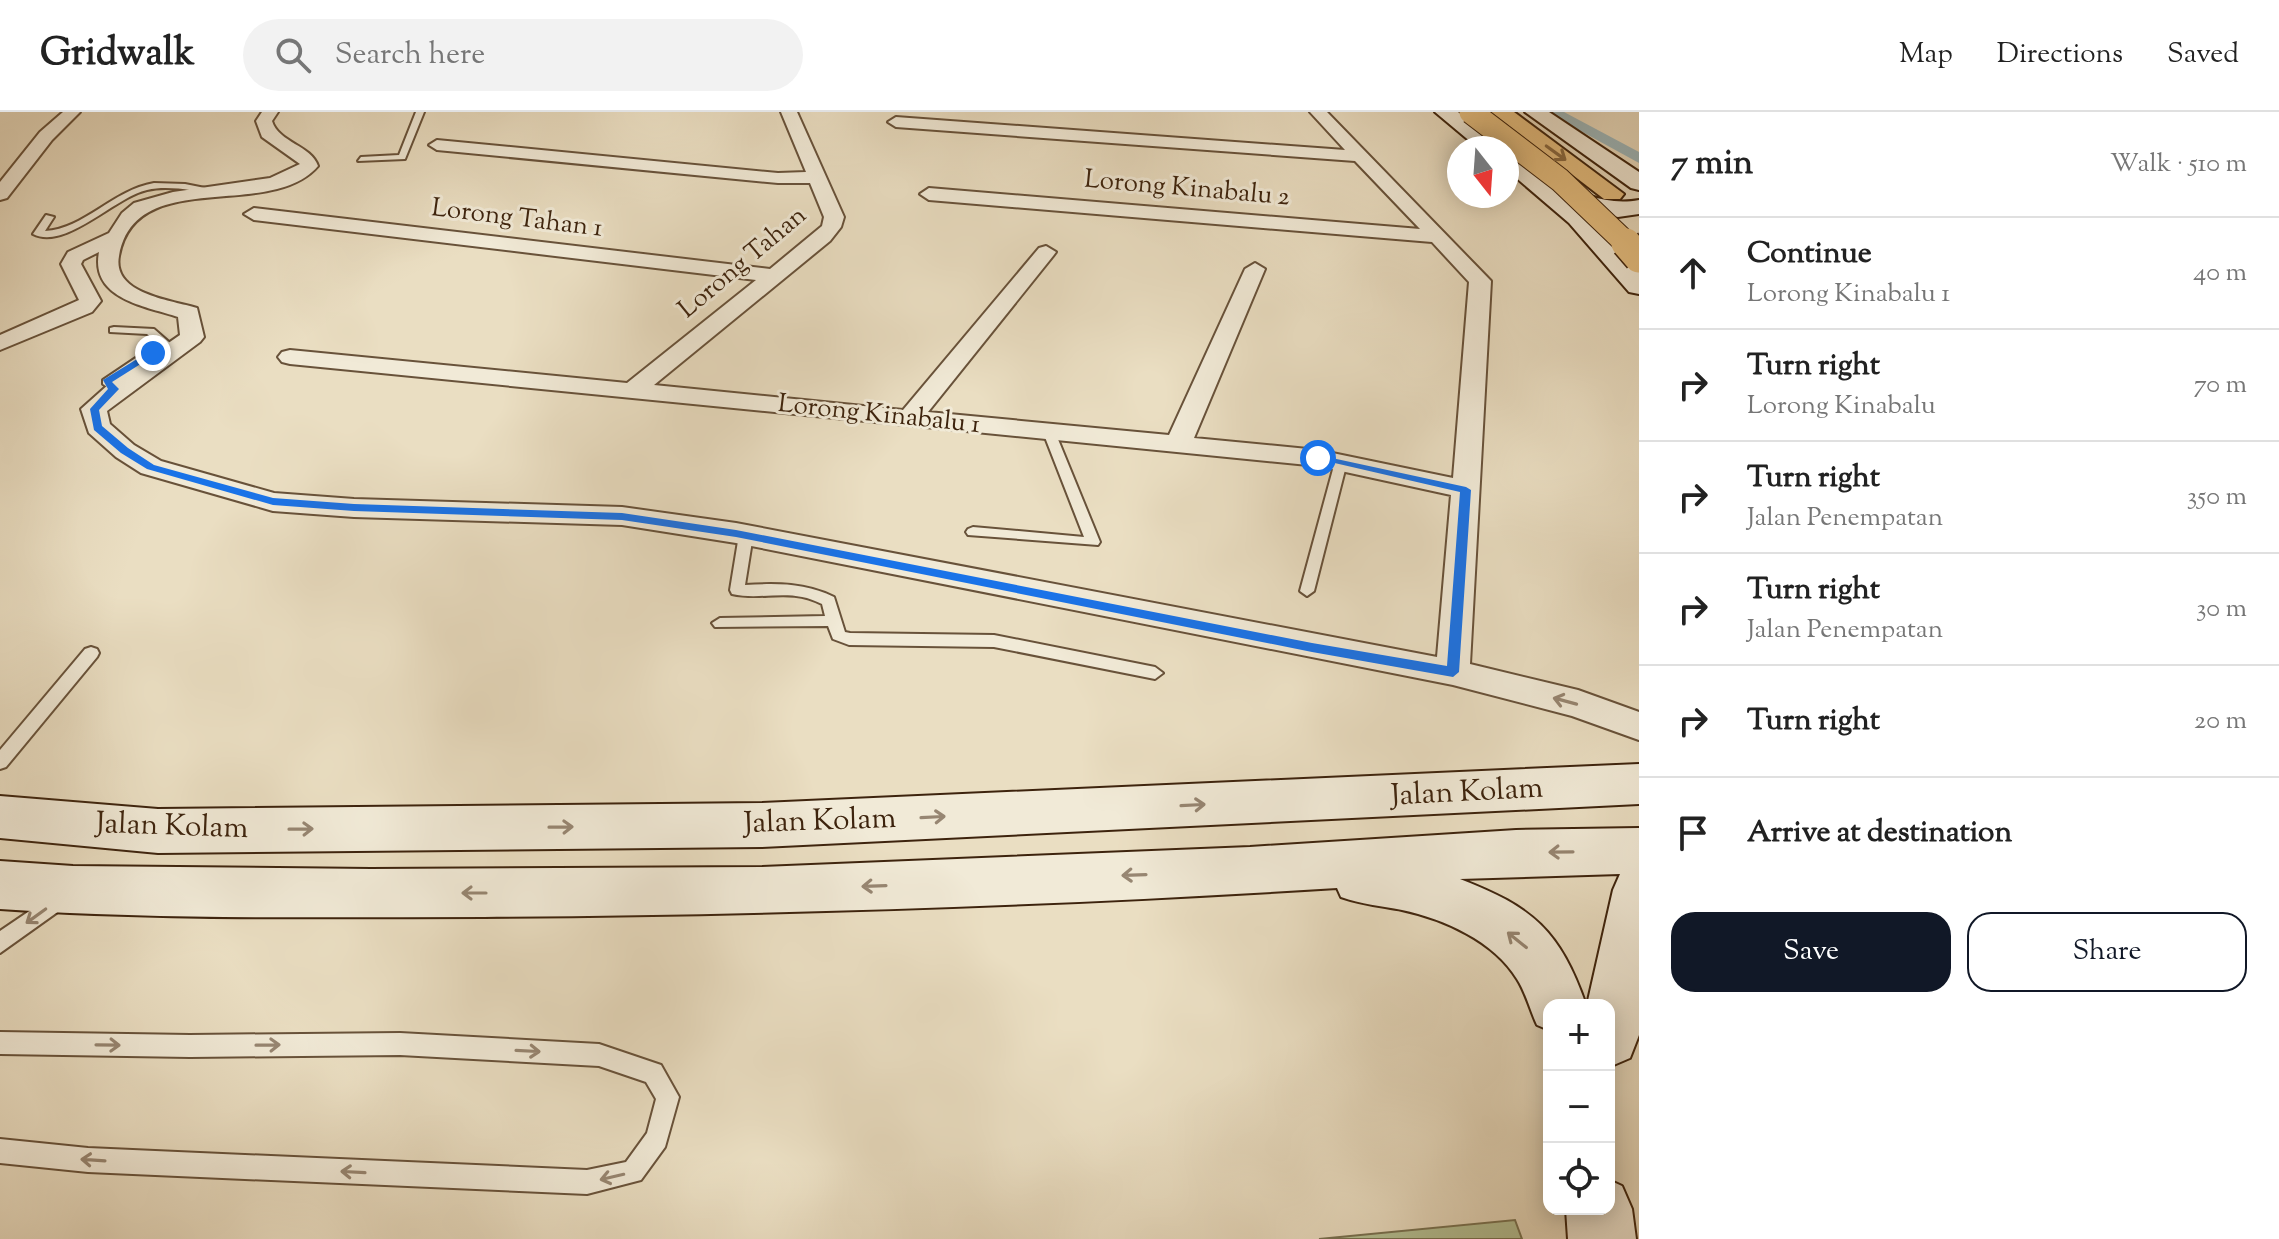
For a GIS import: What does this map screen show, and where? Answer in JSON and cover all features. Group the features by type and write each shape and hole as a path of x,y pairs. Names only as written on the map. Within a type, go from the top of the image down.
{"highway":[{"path":"1471,112 1570,187 1639,258"},
{"path":"1501,112 1639,217"}],"main road":[{"path":"1445,112 1476,136"},
{"path":"1535,112 1639,183"},
{"path":"1519,168 1555,194 1607,244 1639,286"},
{"path":"1529,176 1589,204 1620,210 1639,207"},
{"name":"Jalan Kolam","path":"0,817 158,831 762,825 1639,784"},
{"path":"1330,799 1447,815 1468,824 1479,836 1477,846 1468,856"},
{"name":"Jalan Kolam","path":"0,885 73,890 371,893 762,891 1250,870 1468,856 1639,851"},
{"path":"1250,870 1394,883 1459,903 1491,920 1527,947 1554,999"},
{"path":"1620,1027 1639,890"},
{"path":"1600,1215 1602,1239"}],"street":[{"path":"0,194 46,136 72,112"},
{"path":"270,112 264,121 268,134 308,161 309,166 287,179 266,185 169,198 136,209 116,237 106,262 111,279 128,294 189,313 192,337 177,351 114,389 94,409 98,427 125,451 151,467 273,502 354,508 622,516 746,535 1453,672 1578,704 1639,726"},
{"name":"Lorong Tahan","path":"632,391 831,227 834,217 789,112"},
{"path":"1318,112 1480,281 1453,672"},
{"path":"896,122 1361,156"},
{"path":"437,145 778,178 817,177"},
{"name":"Lorong Kinabalu 2","path":"929,194 1440,237"},
{"name":"Lorong Tahan 1","path":"254,214 775,276"},
{"path":"0,343 84,307 90,301 89,295 75,280 71,264 75,256 116,237"},
{"path":"910,418 1046,252"},
{"path":"1178,444 1255,269"},
{"name":"Lorong Kinabalu 1","path":"290,357 1341,462 1466,490"}],"lane":[{"path":"361,159 402,157 420,112"},
{"path":"49,217 38,234 67,231 134,191 153,186 171,185 216,191"},
{"path":"114,330 150,331 165,343 107,382 114,389"},
{"path":"973,532 1093,542 1049,432"},
{"path":"1307,591 1341,462"},
{"path":"746,535 737,590 787,589 817,594 829,601 838,635 849,639 994,641 1155,673"},
{"path":"720,623 832,621"},
{"path":"0,762 91,653"},
{"path":"0,943 73,890"},
{"path":"0,1043 190,1046 400,1044 599,1055 653,1073 668,1097 657,1139 633,1172 587,1182 88,1160 0,1151"}],"green space":[{"path":"1515,1220 1522,1239 1319,1239"}],"waterway":[{"path":"1553,112 1639,158"}],"route":[{"path":"153,353 107,382 114,389 94,409 98,427 125,451 151,467 273,502 354,508 622,516 736,533 1453,672 1466,490 1318,458"}]}
